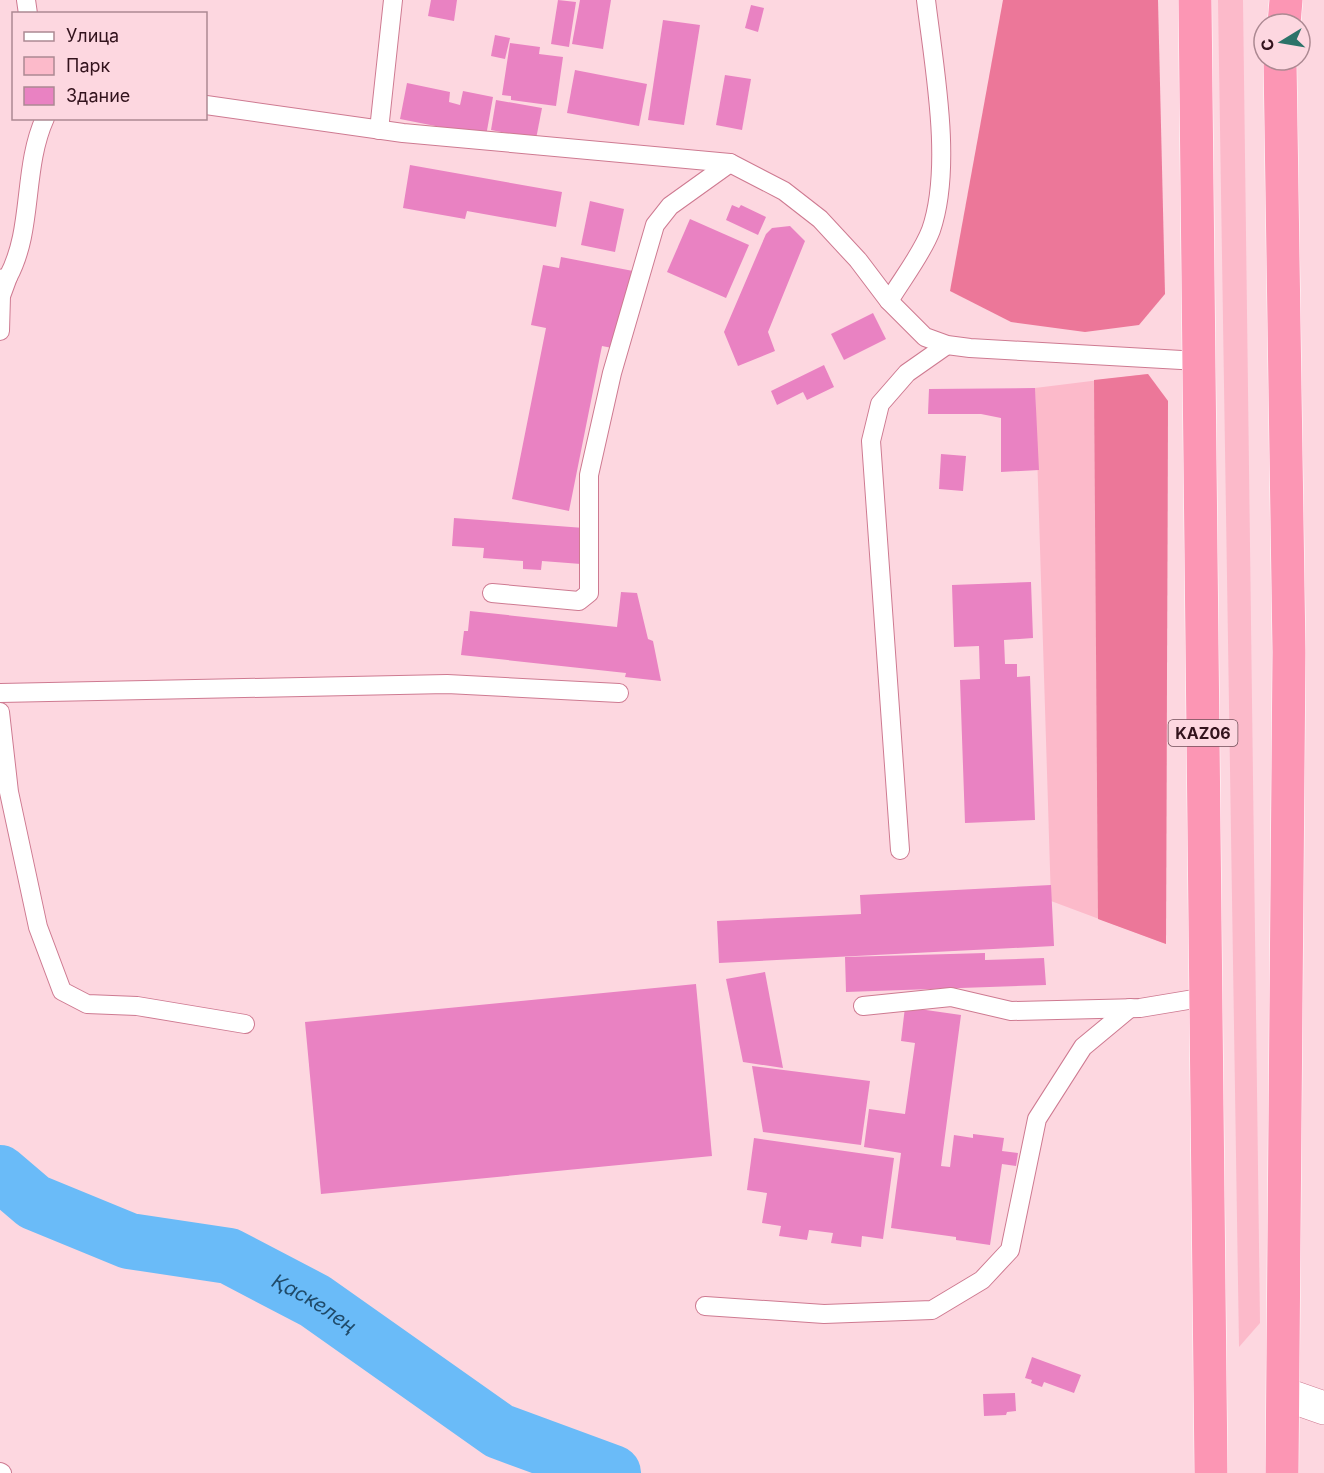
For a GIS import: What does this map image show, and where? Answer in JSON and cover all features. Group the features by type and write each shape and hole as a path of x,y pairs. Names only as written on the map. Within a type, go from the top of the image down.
{"highway":[{"name":"KАZ06","path":"1195,0 1211,1470"},
{"path":"1281,72 1289,652 1282,1467"}],"street":[{"path":"1284,1394 1324,1408"}],"lane":[{"path":"380,130 393,0"},
{"path":"889,301 930,231 937,205 941,131 926,0"},
{"path":"207,105 380,130 730,163 784,191 820,219 858,260 889,301 925,337 947,345 1199,362"},
{"path":"0,331 4,278 19,258 33,159 44,120"},
{"path":"492,593 579,601 589,592 589,475 612,373 656,225 670,206 730,163"},
{"path":"900,850 870,441 880,404 907,373 947,345"},
{"path":"0,693 447,684 619,693"},
{"path":"0,712 9,792 38,927 62,991 87,1004 137,1006 244,1024"},
{"path":"863,1005 951,997 1011,1011 1130,1008 1206,997"},
{"path":"705,1306 824,1314 933,1310 982,1280 1010,1250 1037,1119 1083,1047 1130,1008"}],"green space":[{"path":"1218,0 1243,0 1260,1323 1239,1347"},
{"path":"1148,374 1168,401 1166,944 1051,901 1035,388"}],"shaded area":[{"path":"1003,0 1158,0 1165,294 1139,325 1085,332 1011,322 950,291"},
{"path":"1148,374 1168,401 1166,944 1098,919 1094,380"}],"building":[{"path":"431,0 457,0 454,21 428,16"},
{"path":"558,0 576,2 569,47 551,44"},
{"path":"580,0 611,0 603,49 572,44"},
{"path":"751,5 764,8 758,32 745,28"},
{"path":"663,20 700,25 684,125 648,120"},
{"path":"495,35 510,38 505,59 491,56"},
{"path":"510,43 540,47 539,54 563,57 556,106 511,100 511,96 502,95"},
{"path":"575,70 647,84 639,126 567,113"},
{"path":"725,75 751,79 742,130 716,125"},
{"path":"407,83 450,92 449,102 460,105 463,91 493,97 486,136 400,119"},
{"path":"496,100 542,108 536,139 491,130"},
{"path":"410,165 562,192 556,227 467,211 465,219 403,208"},
{"path":"590,201 624,209 615,252 581,245"},
{"path":"732,205 739,208 741,205 766,217 758,235 726,220"},
{"path":"690,219 749,245 726,298 667,272"},
{"path":"790,226 805,241 768,332 775,351 738,366 724,332 766,234 772,228"},
{"path":"561,257 633,271 617,349 602,346 569,511 512,499 546,328 531,325 543,265 559,268"},
{"path":"873,313 886,339 844,360 831,334"},
{"path":"824,365 834,387 807,400 803,392 777,405 771,391"},
{"path":"1035,388 1039,470 1001,472 1001,418 981,414 928,414 929,389"},
{"path":"941,454 966,456 963,491 939,489"},
{"path":"454,518 584,528 581,564 542,561 541,570 523,569 523,561 483,558 484,548 452,546"},
{"path":"1031,582 1033,638 1004,640 1005,664 1017,664 1017,677 1030,676 1035,820 965,823 960,680 980,679 979,646 954,647 952,585"},
{"path":"621,592 637,593 648,639 653,641 661,681 625,677 626,673 461,655 464,631 468,631 470,611 617,627"},
{"path":"1051,885 1054,946 719,963 717,921 861,914 860,895"},
{"path":"985,953 985,960 1044,958 1046,985 846,992 845,957"},
{"path":"765,972 783,1068 743,1062 726,979"},
{"path":"696,984 712,1156 321,1194 305,1022"},
{"path":"905,1007 961,1015 941,1166 950,1167 954,1135 973,1138 973,1134 1004,1138 1002,1151 1018,1153 1016,1166 1002,1164 990,1245 956,1240 956,1237 891,1228 901,1153 864,1147 869,1109 905,1114 915,1043 901,1041"},
{"path":"752,1066 870,1081 861,1145 763,1132"},
{"path":"754,1138 894,1158 883,1239 862,1236 861,1247 831,1243 833,1233 809,1230 807,1240 779,1236 781,1226 762,1223 767,1193 747,1190"},
{"path":"1032,1357 1081,1375 1074,1393 1044,1382 1042,1387 1025,1378"},
{"path":"1015,1393 1016,1411 1007,1412 1006,1415 984,1416 983,1394"}],"waterway":[{"name":"Қаскелең","path":"0,1173 34,1202 129,1241 229,1256 315,1301 499,1431 613,1473"}]}
